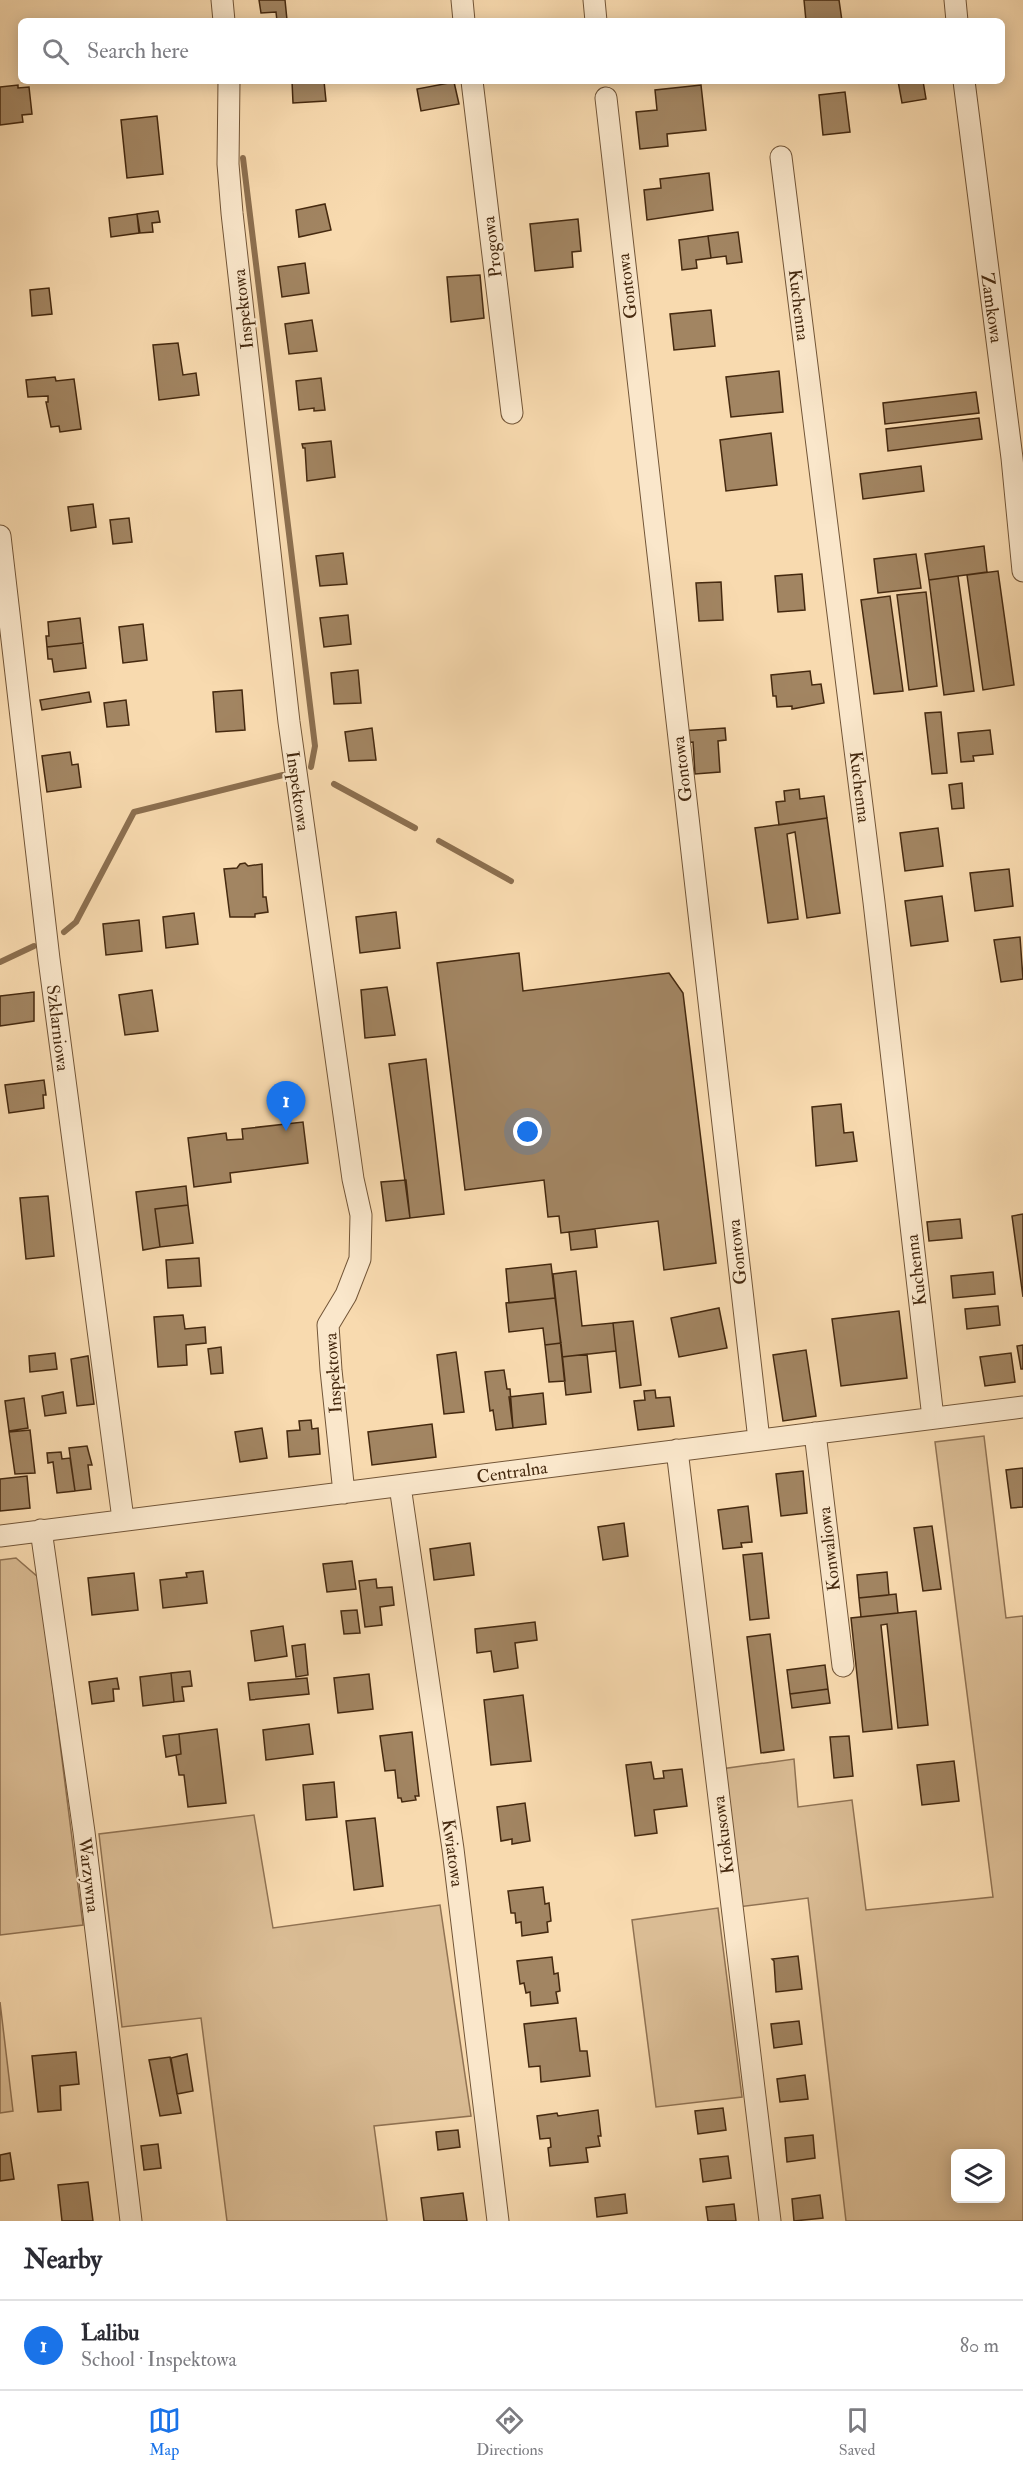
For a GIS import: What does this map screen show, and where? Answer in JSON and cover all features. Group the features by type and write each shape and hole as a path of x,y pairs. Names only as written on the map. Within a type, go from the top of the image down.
{"street":[{"path":"222,0 224,18"},
{"path":"462,0 464,18"},
{"path":"594,0 596,18"},
{"path":"955,0 957,18"},
{"name":"Inspektowa","path":"229,84 228,164 232,213 289,722 353,1179 361,1215 360,1259 346,1295 328,1325 345,1493"},
{"name":"Progowa","path":"472,84 512,413"},
{"name":"Zamkowa","path":"964,84 1018,458 1023,571"},
{"name":"Gontowa","path":"606,98 759,1440"},
{"name":"Kuchenna","path":"781,157 873,890 933,1418"},
{"name":"Szklarniowa","path":"0,536 50,970 123,1519"},
{"name":"Centralna","path":"0,1536 1023,1407"},
{"name":"Konwaliowa","path":"815,1433 843,1666"},
{"name":"Krokusowa","path":"677,1450 770,2221"},
{"name":"Kwiatowa","path":"400,1486 453,1849 498,2221"},
{"name":"Warzywna","path":"41,1530 84,1832 131,2221"}],"shaded area":[{"path":"984,1436 1006,1618 1023,1616 1023,2221 846,2221 808,1898 738,1907 721,1769 794,1759 798,1807 852,1800 866,1910 993,1897 935,1442"},
{"path":"16,1558 39,1578 83,1925 0,1935 0,1560"},
{"path":"254,1815 273,1928 440,1905 471,2116 374,2126 387,2221 227,2221 201,2018 122,2027 99,1834"},
{"path":"718,1908 742,2097 656,2107 632,1920"},
{"path":"0,2002 13,2111 0,2113"}],"building":[{"path":"259,0 285,0 287,18 277,18 276,12 261,13"},
{"path":"804,0 839,0 842,18 806,18"},
{"path":"292,84 324,84 326,101 293,103"},
{"path":"454,84 459,104 421,111 417,89"},
{"path":"899,84 924,84 926,99 902,103"},
{"path":"18,85 18,88 29,87 32,114 22,115 23,122 0,125 0,87"},
{"path":"701,85 706,130 667,134 668,146 640,149 636,112 657,110 655,90"},
{"path":"845,92 850,132 823,135 819,95"},
{"path":"157,116 163,174 127,178 121,120"},
{"path":"709,173 713,210 647,220 644,190 661,188 660,179"},
{"path":"325,204 331,230 299,237 296,210"},
{"path":"158,211 160,222 152,223 153,232 140,233 137,214"},
{"path":"137,214 139,233 111,237 109,218"},
{"path":"578,219 581,251 572,252 573,267 535,271 530,224"},
{"path":"738,232 742,262 727,264 726,256 711,258 708,236"},
{"path":"708,236 711,258 696,260 697,268 682,270 679,240"},
{"path":"305,263 309,293 282,297 278,267"},
{"path":"480,275 484,318 451,322 447,277"},
{"path":"49,288 52,314 32,316 30,290"},
{"path":"711,310 715,346 674,350 670,314"},
{"path":"312,320 317,351 289,354 285,324"},
{"path":"178,343 183,375 196,373 199,395 159,400 153,345"},
{"path":"779,371 783,412 731,417 726,377"},
{"path":"55,377 56,381 74,379 81,429 60,432 59,426 51,427 46,402 48,402 48,396 28,397 26,380"},
{"path":"321,378 325,410 314,411 314,408 299,410 296,381"},
{"path":"976,392 979,413 885,424 883,403"},
{"path":"979,418 982,439 888,451 886,429"},
{"path":"771,433 777,485 726,491 720,440"},
{"path":"331,441 335,477 307,481 305,448 302,444"},
{"path":"921,466 924,491 863,499 860,474"},
{"path":"93,504 96,527 71,531 68,507"},
{"path":"129,518 132,542 113,544 110,520"},
{"path":"984,546 987,572 929,580 925,554"},
{"path":"343,553 347,584 320,586 316,556"},
{"path":"916,554 921,588 878,593 874,559"},
{"path":"998,571 1014,685 983,690 967,575"},
{"path":"802,574 805,610 778,612 775,576"},
{"path":"958,576 974,691 944,695 929,580"},
{"path":"721,582 723,620 699,621 696,583"},
{"path":"926,592 937,686 909,690 897,595"},
{"path":"890,596 903,691 874,694 861,600"},
{"path":"348,615 351,644 324,647 320,618"},
{"path":"80,618 83,643 47,647 48,622"},
{"path":"143,624 147,660 123,663 119,627"},
{"path":"83,643 86,668 54,672 52,659 48,659 47,647"},
{"path":"358,670 361,703 334,704 331,673"},
{"path":"810,671 812,685 821,684 824,703 792,709 792,706 777,707 776,696 773,696 771,675"},
{"path":"242,690 245,730 216,732 213,692"},
{"path":"89,692 91,702 42,710 40,700"},
{"path":"126,700 129,725 107,727 104,703"},
{"path":"941,712 947,773 932,774 925,713"},
{"path":"372,728 376,760 349,761 345,732"},
{"path":"725,728 726,740 718,741 720,772 695,774 693,742 681,743 680,731"},
{"path":"990,730 993,754 973,756 974,761 961,762 958,733"},
{"path":"70,752 72,765 78,764 81,787 47,792 42,756"},
{"path":"962,783 964,808 952,809 949,785"},
{"path":"799,789 800,799 824,796 827,818 779,825 776,802 785,801 784,791"},
{"path":"827,818 840,913 807,918 795,832 787,834 798,919 768,923 755,828"},
{"path":"938,828 943,866 905,871 900,833"},
{"path":"245,863 248,866 262,864 263,897 266,897 268,912 255,914 255,917 230,917 224,869 237,868 240,864"},
{"path":"1009,869 1013,906 975,911 970,873"},
{"path":"942,896 948,941 911,946 905,901"},
{"path":"396,912 400,948 360,953 356,917"},
{"path":"194,913 198,944 166,948 163,917"},
{"path":"139,920 142,951 106,955 103,924"},
{"path":"1020,937 1023,979 1001,982 994,940"},
{"path":"519,953 523,991 669,973 683,993 716,1263 664,1270 658,1221 561,1233 559,1216 548,1217 544,1180 465,1190 437,963"},
{"path":"387,987 395,1035 365,1038 361,990"},
{"path":"152,990 158,1031 125,1035 119,995"},
{"path":"34,992 34,1021 0,1026 0,996"},
{"path":"426,1059 444,1214 410,1218 389,1064"},
{"path":"44,1080 46,1095 43,1095 44,1108 9,1113 5,1085"},
{"path":"841,1104 844,1133 853,1132 857,1161 816,1166 812,1107"},
{"path":"303,1122 308,1163 230,1173 231,1182 194,1187 188,1138 226,1133 227,1140 243,1139 242,1129"},
{"path":"406,1180 410,1218 386,1221 381,1182"},
{"path":"186,1186 188,1205 155,1209 160,1247 143,1250 136,1192"},
{"path":"48,1196 54,1256 26,1259 20,1198"},
{"path":"188,1205 193,1243 160,1247 155,1209"},
{"path":"1023,1214 1023,1297 1012,1216"},
{"path":"960,1219 962,1238 929,1241 927,1222"},
{"path":"595,1229 597,1247 571,1250 569,1232"},
{"path":"199,1258 201,1286 168,1288 166,1260"},
{"path":"551,1264 555,1298 509,1303 506,1269"},
{"path":"576,1271 582,1326 613,1323 616,1351 562,1357 553,1274"},
{"path":"993,1272 995,1294 953,1298 951,1276"},
{"path":"555,1298 561,1343 545,1345 543,1328 509,1332 506,1303"},
{"path":"998,1306 1000,1325 967,1329 965,1309"},
{"path":"719,1308 727,1348 679,1357 671,1318"},
{"path":"899,1311 907,1378 841,1386 832,1319"},
{"path":"183,1315 185,1329 205,1327 206,1343 186,1345 187,1365 158,1367 154,1317"},
{"path":"633,1321 641,1385 620,1388 613,1323"},
{"path":"561,1343 565,1381 549,1382 545,1345"},
{"path":"1023,1345 1023,1369 1021,1369 1017,1346"},
{"path":"221,1347 223,1373 211,1374 208,1349"},
{"path":"806,1350 816,1416 783,1421 773,1355"},
{"path":"456,1352 464,1412 444,1414 437,1355"},
{"path":"55,1353 57,1369 30,1372 29,1356"},
{"path":"1011,1353 1015,1382 985,1386 980,1357"},
{"path":"587,1354 591,1392 566,1395 562,1357"},
{"path":"88,1356 94,1404 77,1406 71,1359"},
{"path":"504,1370 507,1389 510,1389 513,1428 496,1430 493,1410 490,1411 485,1372"},
{"path":"655,1390 656,1398 670,1397 674,1426 638,1430 634,1401 645,1400 644,1391"},
{"path":"63,1392 66,1413 45,1416 42,1396"},
{"path":"543,1393 546,1424 513,1428 509,1397"},
{"path":"24,1398 28,1428 9,1431 5,1401"},
{"path":"311,1420 312,1429 318,1428 320,1454 289,1457 287,1431 300,1430 299,1421"},
{"path":"432,1424 436,1457 372,1465 368,1432"},
{"path":"262,1428 267,1458 240,1462 235,1432"},
{"path":"30,1430 35,1473 15,1474 9,1432"},
{"path":"87,1446 92,1465 88,1465 91,1489 75,1491 69,1448"},
{"path":"61,1452 62,1459 70,1458 75,1491 57,1493 53,1462 48,1463 47,1453"},
{"path":"1023,1468 1023,1507 1011,1508 1006,1470"},
{"path":"803,1471 807,1513 781,1516 776,1474"},
{"path":"27,1476 30,1508 0,1511 0,1479"},
{"path":"748,1506 752,1542 741,1543 742,1547 723,1549 718,1510"},
{"path":"624,1523 628,1556 603,1560 598,1527"},
{"path":"932,1526 941,1589 923,1591 914,1528"},
{"path":"470,1543 474,1575 434,1580 430,1549"},
{"path":"762,1553 769,1618 750,1620 743,1555"},
{"path":"352,1561 356,1589 327,1592 323,1564"},
{"path":"203,1571 207,1603 163,1608 160,1580 187,1577 186,1573"},
{"path":"887,1572 889,1595 859,1598 857,1575"},
{"path":"134,1573 138,1610 92,1615 88,1578"},
{"path":"376,1579 377,1588 392,1587 394,1605 380,1607 382,1625 365,1627 359,1581"},
{"path":"896,1594 898,1613 861,1617 859,1598"},
{"path":"357,1610 360,1633 344,1634 341,1611"},
{"path":"916,1611 928,1725 898,1728 887,1624 881,1625 892,1729 863,1732 851,1618"},
{"path":"535,1622 537,1640 515,1643 518,1668 494,1672 491,1651 477,1653 475,1629"},
{"path":"283,1626 287,1656 255,1661 251,1631"},
{"path":"770,1634 784,1750 761,1753 747,1637"},
{"path":"305,1644 308,1675 296,1677 292,1646"},
{"path":"825,1665 828,1689 790,1694 787,1670"},
{"path":"190,1671 192,1686 182,1687 184,1701 174,1702 171,1673"},
{"path":"171,1673 174,1702 143,1706 140,1677"},
{"path":"369,1674 373,1709 338,1713 334,1678"},
{"path":"117,1678 119,1689 113,1689 114,1701 92,1704 89,1682"},
{"path":"307,1678 309,1694 250,1700 248,1683"},
{"path":"828,1689 830,1703 792,1708 790,1694"},
{"path":"523,1695 531,1761 491,1765 484,1700"},
{"path":"309,1724 313,1754 266,1760 263,1730"},
{"path":"217,1729 226,1803 188,1807 184,1775 179,1775 176,1755 181,1754 179,1734"},
{"path":"412,1732 419,1796 415,1796 416,1800 402,1802 401,1798 398,1798 395,1770 385,1771 380,1736"},
{"path":"179,1734 181,1754 166,1757 163,1736"},
{"path":"849,1736 853,1776 834,1778 830,1737"},
{"path":"954,1761 959,1801 922,1805 917,1765"},
{"path":"651,1762 654,1779 664,1778 663,1771 682,1769 687,1806 654,1810 657,1833 635,1836 626,1765"},
{"path":"334,1782 337,1817 306,1820 303,1785"},
{"path":"525,1803 530,1841 512,1844 512,1839 501,1841 497,1807"},
{"path":"375,1818 383,1886 354,1890 346,1821"},
{"path":"543,1887 545,1904 549,1903 551,1921 547,1922 548,1932 522,1936 521,1922 516,1923 515,1913 511,1913 508,1891"},
{"path":"798,1956 802,1989 776,1992 772,1959"},
{"path":"552,1957 554,1974 558,1973 560,1991 556,1992 558,2003 531,2006 530,1992 526,1993 524,1983 520,1984 517,1961"},
{"path":"576,2018 580,2051 587,2051 590,2076 541,2082 540,2066 529,2067 524,2024"},
{"path":"799,2021 802,2044 774,2048 771,2024"},
{"path":"76,2052 79,2084 60,2086 61,2110 38,2112 32,2056"},
{"path":"187,2054 193,2091 177,2094 171,2058"},
{"path":"170,2057 181,2113 160,2116 149,2060"},
{"path":"805,2075 808,2099 780,2102 777,2079"},
{"path":"723,2108 726,2130 698,2134 695,2111"},
{"path":"598,2110 600,2146 586,2148 588,2162 550,2166 548,2148 551,2147 550,2138 540,2139 537,2116 557,2113 558,2116"},
{"path":"458,2130 460,2147 438,2150 436,2132"},
{"path":"813,2135 815,2158 787,2162 785,2138"},
{"path":"158,2144 161,2168 144,2170 141,2146"},
{"path":"10,2153 14,2179 0,2181 0,2155"},
{"path":"728,2156 731,2178 703,2182 700,2159"},
{"path":"88,2182 93,2221 62,2221 58,2185"},
{"path":"463,2193 467,2221 424,2221 421,2198"},
{"path":"625,2194 627,2213 597,2217 595,2198"},
{"path":"820,2195 823,2218 794,2221 792,2199"},
{"path":"734,2204 736,2221 708,2221 706,2207"}],"waterway":[{"path":"243,158 315,746 311,767"},
{"path":"64,932 76,922 134,812 283,775"},
{"path":"334,784 415,828"},
{"path":"439,841 511,881"},
{"path":"0,962 34,946"}],"place":[{"name":"Lalibu","path":"286,1131"}]}
